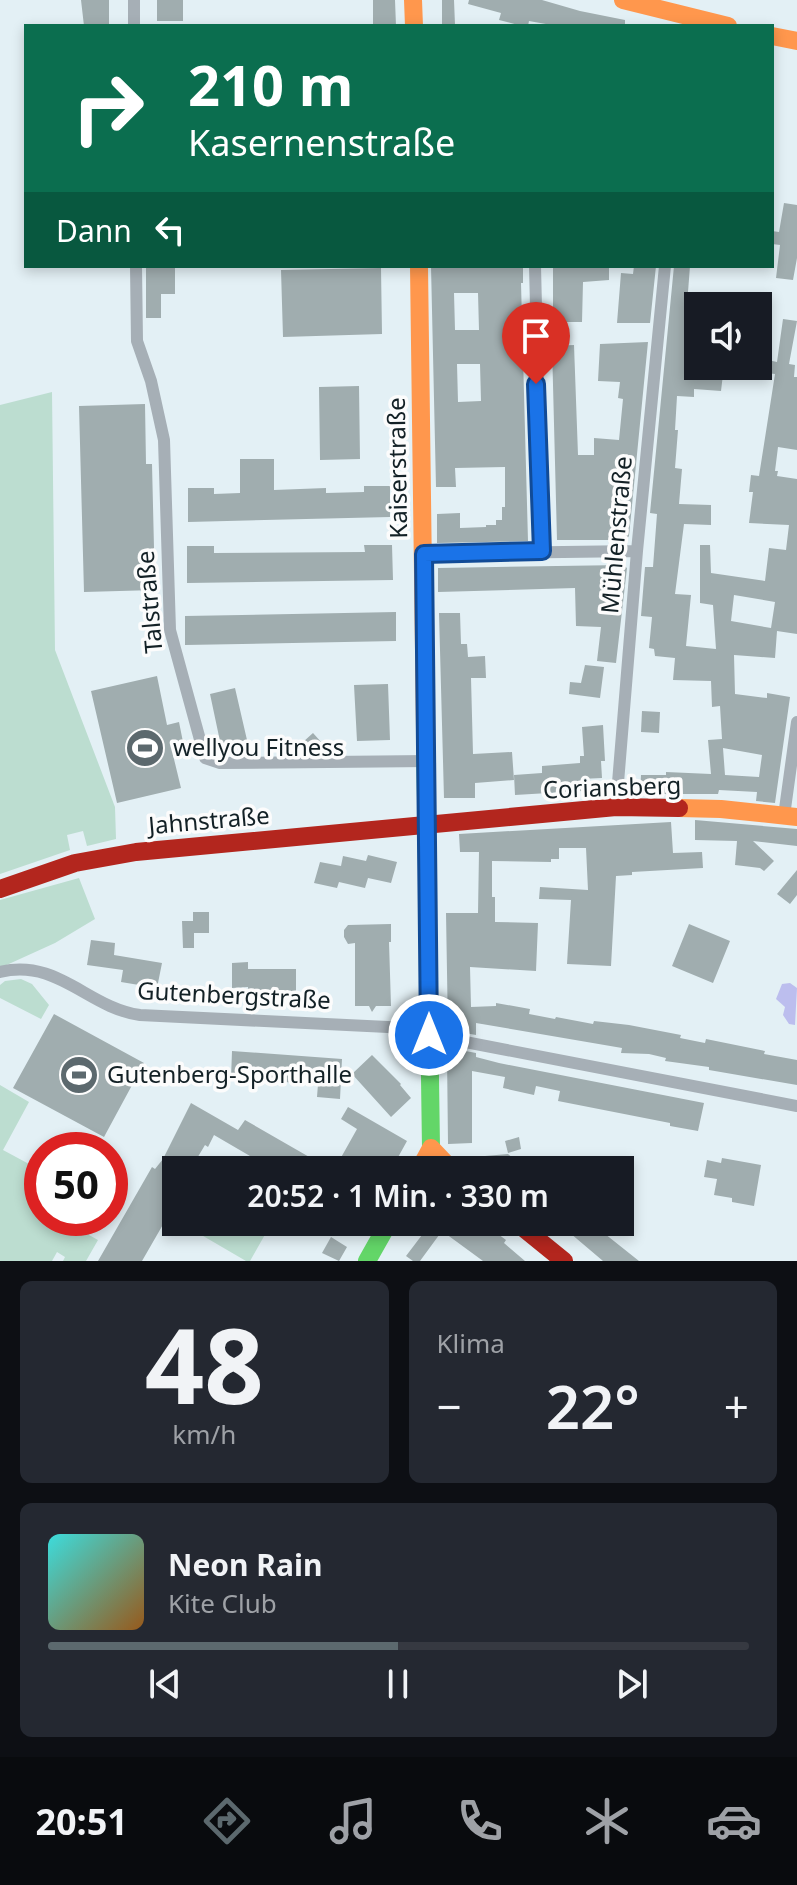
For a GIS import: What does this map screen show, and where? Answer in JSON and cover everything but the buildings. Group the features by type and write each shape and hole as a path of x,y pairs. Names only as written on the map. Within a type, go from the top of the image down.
{"street":[{"path":"134,0 134,24"},
{"path":"413,0 414,24"},
{"path":"623,0 698,23"},
{"path":"774,36 797,41"},
{"name":"Talstraße","path":"136,268 137,341 151,381 164,440 170,630 205,758 220,763 428,761"},
{"name":"Kaiserstraße","path":"419,268 431,1148"},
{"path":"535,268 542,551"},
{"name":"Mühlenstraße","path":"616,807 665,268"},
{"path":"424,554 637,551"},
{"path":"790,817 797,722"},
{"name":"Coriansberg","path":"428,824 616,807 721,809 790,817"},
{"name":"Jahnstraße","path":"0,889 75,863 136,852 428,824"},
{"name":"Gutenbergstraße","path":"0,972 48,973 112,1009 140,1015 352,1023 429,1032 797,1106"},
{"path":"427,1156 431,1148 437,1156"},
{"path":"367,1261 381,1236"},
{"path":"533,1236 564,1261"}],"green space":[{"path":"52,392 55,650 115,807 116,839 87,846 83,831 67,835 70,850 0,874 0,405"},
{"path":"79,878 95,919 55,943 0,968 0,900"},
{"path":"21,979 32,984 49,1005 41,1019 0,998 0,985 5,981"},
{"path":"0,1085 29,1102 3,1150 24,1161 24,1236 91,1236 98,1240 86,1261 63,1261 65,1257 57,1252 52,1261 0,1261"},
{"path":"203,1236 264,1236 250,1261"}],"water":[{"path":"790,983 797,988 795,1025 789,1024 783,1015 785,1007 776,999 782,984"}],"traffic: fast":[{"path":"425,728 431,1148"},
{"path":"367,1261 381,1236"}],"traffic: slow":[{"path":"413,0 414,24"},
{"path":"623,0 720,24"},
{"path":"774,36 797,41"},
{"path":"419,268 425,728"},
{"path":"679,808 797,817"},
{"path":"431,1148 439,1156"},
{"path":"427,1156 431,1148"}],"traffic: jam":[{"path":"0,889 75,863 136,852 616,807 679,808"},
{"path":"533,1236 564,1261"}],"place":[{"name":"wellyou Fitness","path":"145,748"},
{"name":"Gutenberg-Sporthalle","path":"79,1075"}],"route":[{"path":"429,1035 424,554 542,551 536,384"}]}
